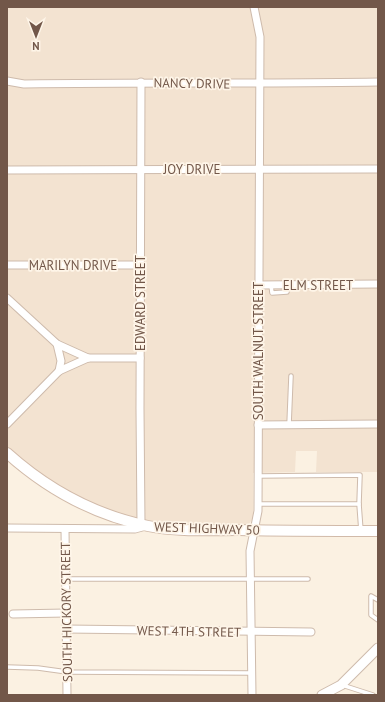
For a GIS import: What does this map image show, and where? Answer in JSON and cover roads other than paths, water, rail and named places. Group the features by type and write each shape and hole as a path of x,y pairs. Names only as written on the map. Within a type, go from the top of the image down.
{"main road":[{"name":"WEST HIGHWAY 50","path":"7,453 22,466 61,494 111,515 145,525 173,529 378,530"}],"street":[{"name":"SOUTH WALNUT STREET","path":"252,695 249,580 250,546 258,504 260,37 254,7"},
{"name":"NANCY DRIVE","path":"7,81 24,84 140,82 259,84 378,82"},
{"name":"EDWARD STREET","path":"140,82 140,358 145,525"},
{"name":"JOY DRIVE","path":"7,170 378,169"},
{"name":"MARILYN DRIVE","path":"7,265 140,265"},
{"name":"ELM STREET","path":"258,285 378,284"},
{"path":"7,298 57,344 88,358"},
{"path":"57,344 61,361 59,370"},
{"path":"7,424 59,370 88,358 140,358"},
{"path":"258,425 378,424"},
{"path":"7,528 65,530 135,529 145,525"},
{"name":"SOUTH HICKORY STREET","path":"65,530 67,695"},
{"path":"13,614 66,613"},
{"name":"WEST 4TH STREET","path":"66,629 311,632"},
{"path":"322,695 341,685 378,648"}],"lane":[{"path":"289,425 291,376"},
{"path":"258,476 360,475 359,504 361,530"},
{"path":"258,504 359,504"},
{"path":"66,578 249,580 308,579"},
{"path":"378,600 371,596 371,615 378,620"},
{"path":"7,667 38,668 67,672 251,673"},
{"path":"341,685 373,695"}]}
